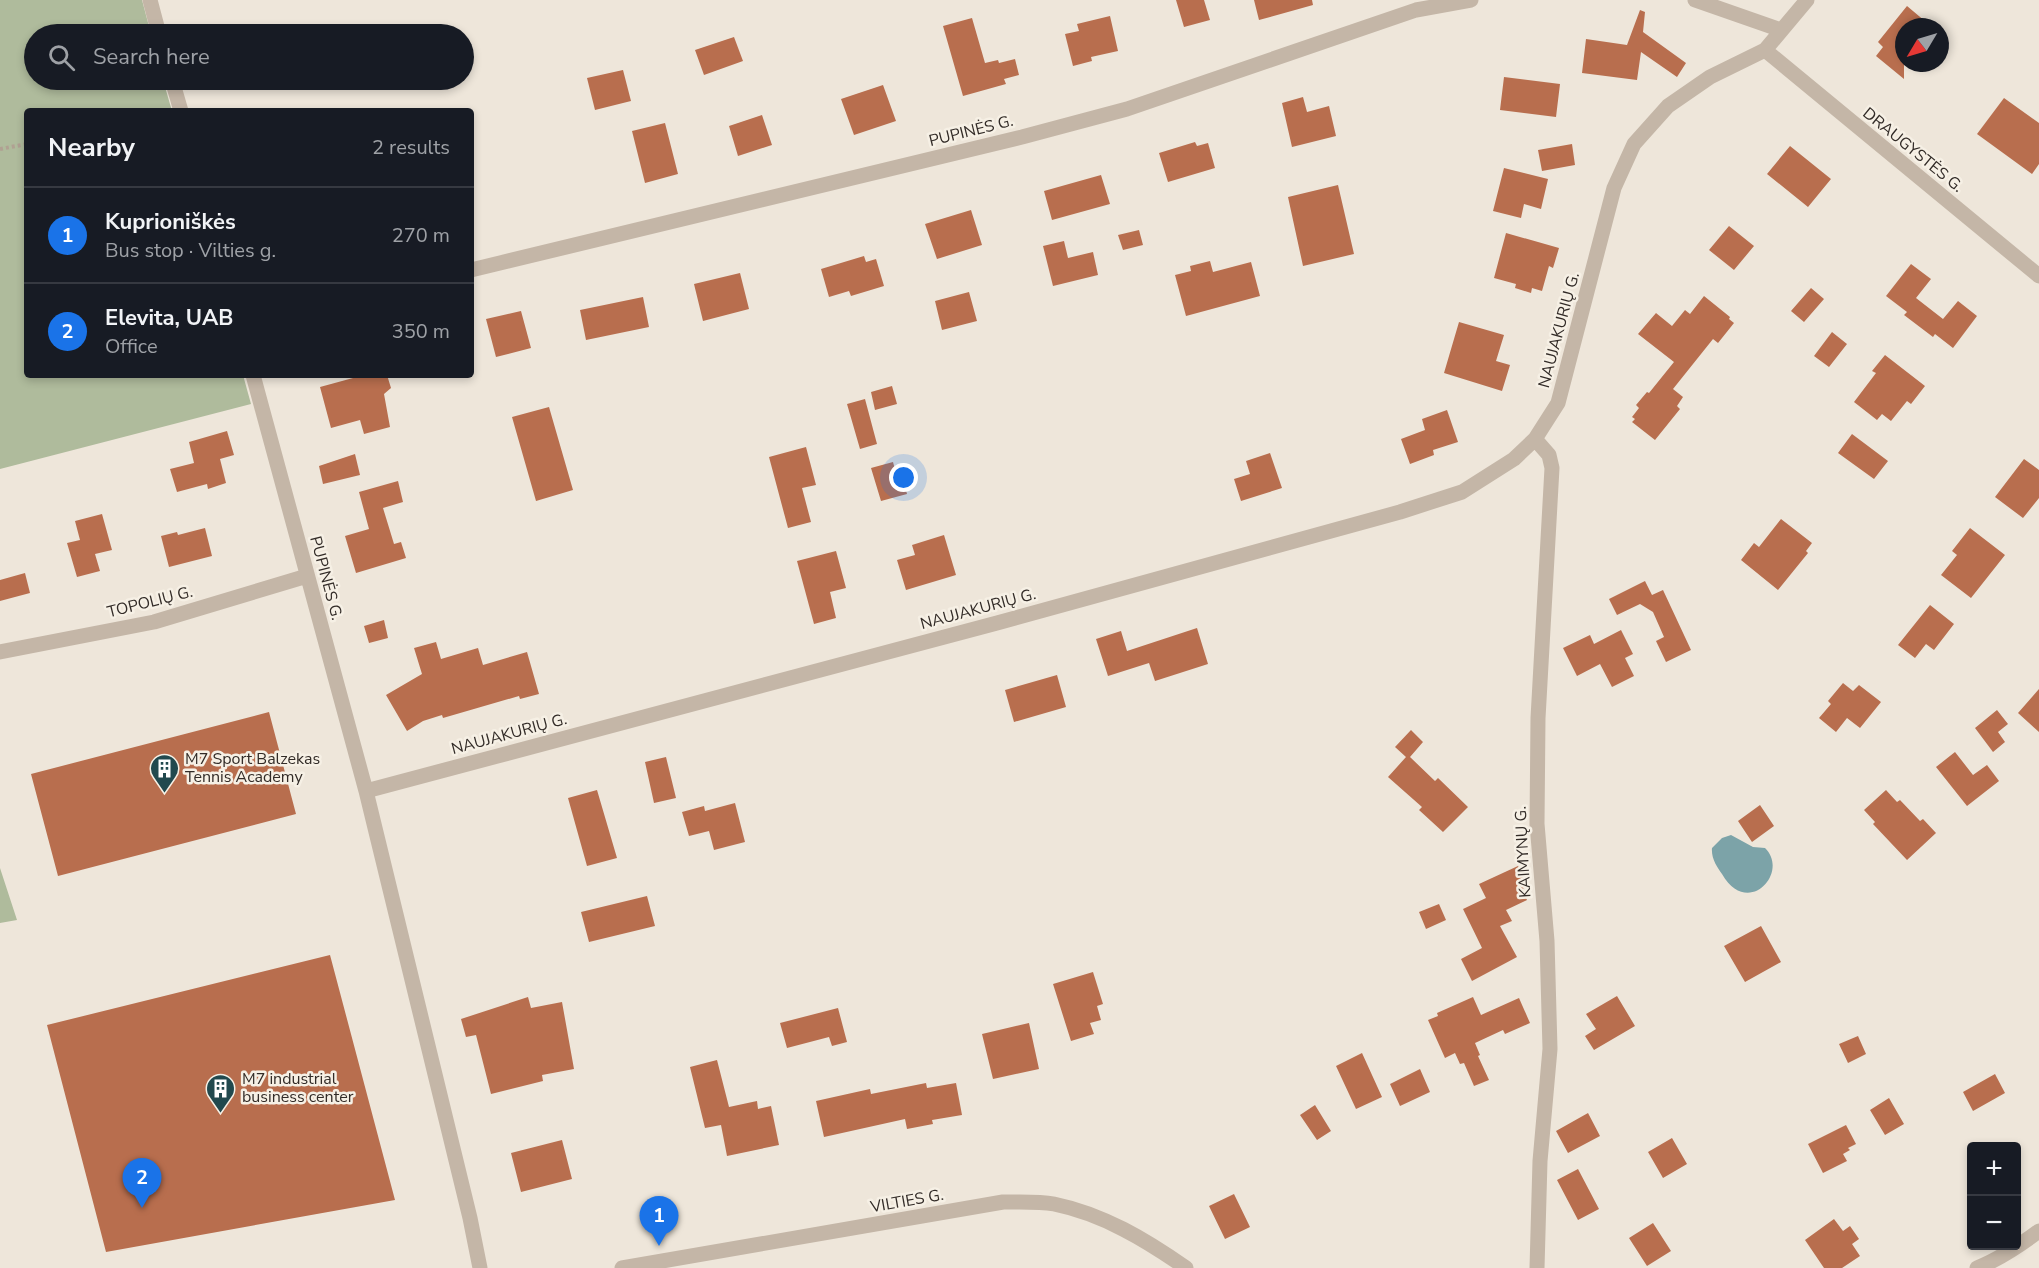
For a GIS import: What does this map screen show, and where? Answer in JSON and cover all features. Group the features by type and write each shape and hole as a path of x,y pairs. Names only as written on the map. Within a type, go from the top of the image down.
{"street":[{"path":"150,0 156,24"},
{"name":"PUPINĖS G.","path":"474,269 1022,137 1127,109 1416,10 1471,0"},
{"path":"1695,0 1781,30"},
{"name":"NAUJAKURIŲ G.","path":"366,791 1009,620 1400,512 1462,492 1514,459 1535,439 1558,403 1614,188 1634,144 1668,106 1710,76 1765,50 1806,0"},
{"name":"DRAUGYSTĖS G.","path":"1765,50 2039,276"},
{"path":"175,90 180,108"},
{"name":"PUPINĖS G.","path":"254,378 366,791"},
{"name":"KAIMYNŲ G.","path":"1535,439 1549,455 1552,468 1539,707 1537,824 1547,941 1550,1049 1540,1161 1537,1268"},
{"name":"TOPOLIŲ G.","path":"0,652 154,622 307,576"},
{"path":"366,791 480,1268"},
{"name":"VILTIES G.","path":"622,1268 1003,1202 1052,1203 1102,1219 1161,1251 1186,1268"},
{"path":"1977,1268 1995,1265 2039,1231"}],"path":[{"path":"0,149 24,145"}],"green space":[{"path":"0,0 142,0 148,24 24,24 24,90 166,90 171,108 24,108 24,378 244,378 251,404 0,469"},
{"path":"0,868 17,920 0,923"}],"water":[{"path":"1731,835 1753,847 1765,848 1771,858 1772,869 1769,879 1763,887 1754,892 1743,892 1732,887 1713,859 1712,848 1722,838"}],"building":[{"path":"1176,0 1204,0 1210,20 1184,27"},
{"path":"1254,0 1312,0 1313,5 1259,20"},
{"path":"1907,6 1921,18 1897,18"},
{"path":"1640,10 1645,12 1643,32 1686,63 1677,77 1641,52 1637,80 1582,73 1586,39 1627,45"},
{"path":"1110,16 1118,51 1091,57 1092,61 1073,66 1065,34 1079,31 1077,24"},
{"path":"972,18 985,63 998,60 999,63 1015,59 1019,75 1004,79 1006,84 963,96 943,26"},
{"path":"1895,21 1895,72 1876,56 1883,47 1878,42"},
{"path":"734,37 743,61 704,75 695,50"},
{"path":"623,70 631,101 595,110 587,78"},
{"path":"1895,72 1904,72 1904,79"},
{"path":"1504,77 1560,84 1556,117 1500,110"},
{"path":"883,85 896,121 854,135 841,99"},
{"path":"1303,97 1307,112 1329,106 1336,136 1292,147 1282,103"},
{"path":"2004,98 2039,123 2039,164 2032,174 1977,134"},
{"path":"762,115 772,145 738,156 729,126"},
{"path":"665,123 678,174 645,183 632,131"},
{"path":"1195,142 1197,146 1208,143 1215,168 1168,182 1159,153"},
{"path":"1572,144 1575,165 1542,171 1538,150"},
{"path":"1790,146 1831,179 1808,207 1767,174"},
{"path":"1504,168 1548,179 1541,209 1524,204 1521,218 1493,211"},
{"path":"1101,175 1110,204 1052,220 1044,191"},
{"path":"1338,185 1354,254 1303,266 1288,197"},
{"path":"971,210 982,245 937,259 925,224"},
{"path":"1729,226 1754,246 1734,270 1709,250"},
{"path":"1139,230 1143,245 1123,250 1118,235"},
{"path":"1506,233 1559,248 1553,268 1549,266 1542,291 1532,288 1531,293 1515,288 1516,284 1494,278"},
{"path":"1064,241 1068,258 1093,252 1098,275 1053,286 1043,246"},
{"path":"864,256 866,262 876,259 884,286 851,296 849,291 829,297 821,269"},
{"path":"1210,261 1213,272 1251,262 1260,296 1186,316 1175,275 1191,271 1190,266"},
{"path":"1911,264 1931,279 1916,298 1943,319 1958,301 1977,316 1953,348 1935,334 1933,337 1904,315 1907,312 1886,296"},
{"path":"740,273 749,309 703,321 694,284"},
{"path":"1811,288 1824,299 1804,322 1791,311"},
{"path":"969,292 977,321 942,330 935,301"},
{"path":"1704,296 1734,323 1718,343 1713,339 1673,389 1683,397 1677,406 1680,409 1655,440 1632,422 1635,419 1632,417 1639,408 1636,405 1674,362 1638,334 1656,313 1672,326 1685,310 1690,314"},
{"path":"643,297 649,327 586,340 580,310"},
{"path":"521,311 531,348 496,357 486,319"},
{"path":"1459,322 1504,335 1496,361 1510,365 1502,391 1444,373"},
{"path":"1832,332 1847,344 1829,367 1814,356"},
{"path":"1885,355 1925,386 1911,404 1907,401 1891,421 1882,414 1877,420 1854,402 1876,373 1872,371"},
{"path":"353,378 388,378 391,388 384,394 390,427 364,434 360,420 331,428 320,387"},
{"path":"892,386 897,404 875,410 871,392"},
{"path":"865,399 877,444 860,449 847,404"},
{"path":"549,407 573,490 536,501 512,417"},
{"path":"1447,410 1458,442 1433,450 1434,455 1410,464 1401,439 1425,430 1422,419"},
{"path":"227,431 234,455 220,459 226,483 208,489 207,484 177,492 170,469 194,463 189,442"},
{"path":"1852,434 1888,461 1874,479 1838,453"},
{"path":"806,447 816,485 802,488 811,522 788,528 769,457"},
{"path":"1270,453 1282,488 1241,501 1234,479 1250,474 1246,461"},
{"path":"355,454 360,475 323,484 319,466"},
{"path":"2024,459 2039,470 2039,498 2023,518 1995,497"},
{"path":"893,462 897,477 902,475 907,494 881,501 871,468"},
{"path":"398,481 403,502 383,508 394,544 401,542 406,558 356,573 345,536 369,529 359,492"},
{"path":"102,514 112,550 95,554 100,571 77,577 67,543 80,540 75,521"},
{"path":"1781,519 1812,543 1806,551 1808,553 1778,590 1741,560 1754,543 1759,547"},
{"path":"205,528 212,556 169,567 161,536 177,532 178,535"},
{"path":"1970,528 2005,555 1971,598 1941,575 1957,555 1952,551"},
{"path":"944,535 956,575 906,590 897,560 915,555 912,545"},
{"path":"836,551 846,588 830,592 836,618 814,624 797,561"},
{"path":"25,573 30,593 0,601 0,580"},
{"path":"1645,581 1652,595 1663,590 1691,650 1666,662 1656,641 1664,637 1653,612 1640,604 1617,615 1609,599"},
{"path":"1930,605 1954,624 1934,650 1926,644 1915,658 1898,645"},
{"path":"384,620 388,638 369,643 364,626"},
{"path":"1197,628 1208,664 1155,681 1149,663 1108,676 1096,639 1121,631 1127,651"},
{"path":"1621,630 1633,654 1625,658 1634,676 1612,687 1600,664 1577,676 1563,648 1590,635 1594,644"},
{"path":"436,642 441,659 478,648 483,665 527,652 539,694 520,699 519,696 443,718 442,715 423,721 407,731 386,695 422,674 414,648"},
{"path":"1057,675 1066,707 1014,722 1005,690"},
{"path":"1843,683 1853,691 1859,685 1881,702 1860,728 1847,718 1836,732 1819,718 1831,704 1828,701"},
{"path":"2039,689 2039,732 2018,713"},
{"path":"1997,710 2008,724 1998,732 2005,742 1993,752 1975,728"},
{"name":"M7 Sport Balzekas Tennis Academy","path":"269,712 296,814 58,876 31,774"},
{"path":"1411,730 1423,742 1410,757 1435,781 1438,778 1468,807 1443,832 1419,810 1422,807 1388,777 1406,757 1395,747"},
{"path":"1955,752 1973,775 1987,765 1999,781 1967,806 1936,767"},
{"path":"666,757 676,798 654,803 645,762"},
{"path":"597,790 617,858 587,866 568,798"},
{"path":"1886,790 1897,802 1900,800 1920,821 1923,819 1936,833 1907,860 1873,824 1875,822 1864,810"},
{"path":"735,803 745,842 714,850 709,831 689,836 682,812 704,806 705,811"},
{"path":"1760,805 1774,826 1752,842 1738,821"},
{"path":"1518,866 1528,886 1522,889 1527,900 1506,910 1512,921 1500,926 1517,957 1472,981 1461,959 1482,948 1463,909 1486,898 1479,884"},
{"path":"647,896 655,926 589,942 581,912"},
{"path":"1439,904 1446,920 1426,929 1419,912"},
{"path":"1761,926 1781,962 1745,982 1724,946"},
{"name":"M7 industrial business center","path":"330,955 395,1200 106,1252 47,1025"},
{"path":"1093,972 1103,1004 1097,1006 1101,1020 1090,1023 1094,1034 1071,1041 1053,984"},
{"path":"1617,996 1635,1026 1594,1050 1585,1036 1596,1029 1586,1014"},
{"path":"528,997 531,1008 562,1002 574,1069 542,1075 543,1081 491,1094 476,1035 466,1037 461,1019"},
{"path":"1473,997 1481,1015 1519,998 1530,1023 1505,1034 1503,1030 1475,1043 1489,1080 1474,1086 1464,1063 1460,1064 1455,1053 1445,1058 1428,1020 1438,1016 1437,1013"},
{"path":"838,1008 847,1042 832,1046 829,1037 787,1048 780,1023"},
{"path":"1029,1023 1039,1069 993,1079 982,1034"},
{"path":"1858,1036 1866,1054 1848,1063 1839,1044"},
{"path":"1362,1053 1382,1097 1356,1109 1336,1066"},
{"path":"717,1060 729,1107 757,1101 758,1109 771,1106 779,1145 727,1156 721,1125 705,1128 690,1067"},
{"path":"1420,1069 1430,1092 1400,1106 1390,1084"},
{"path":"1995,1074 2005,1093 1973,1111 1963,1092"},
{"path":"926,1083 927,1088 956,1083 962,1115 932,1120 933,1124 907,1129 905,1119 824,1137 816,1101 870,1089 871,1094"},
{"path":"1889,1098 1904,1124 1885,1135 1870,1110"},
{"path":"1315,1105 1331,1131 1317,1140 1300,1115"},
{"path":"1588,1113 1600,1136 1568,1153 1556,1131"},
{"path":"1846,1125 1856,1144 1843,1154 1847,1161 1823,1173 1808,1144"},
{"path":"1672,1138 1687,1164 1663,1178 1648,1152"},
{"path":"562,1140 572,1179 521,1192 511,1153"},
{"path":"1578,1169 1599,1209 1578,1220 1557,1180"},
{"path":"1234,1194 1250,1227 1225,1239 1209,1206"},
{"path":"1834,1219 1843,1231 1850,1226 1859,1239 1852,1244 1860,1256 1842,1268 1824,1268 1805,1240"},
{"path":"1653,1223 1671,1251 1647,1266 1629,1238"}],"place":[{"name":"M7 Sport Balzekas Tennis Academy","path":"164,794"},
{"name":"M7 industrial business center","path":"221,1114"},
{"name":"Elevita, UAB","path":"142,1208"},
{"name":"Kuprioniškės","path":"659,1246"}]}
